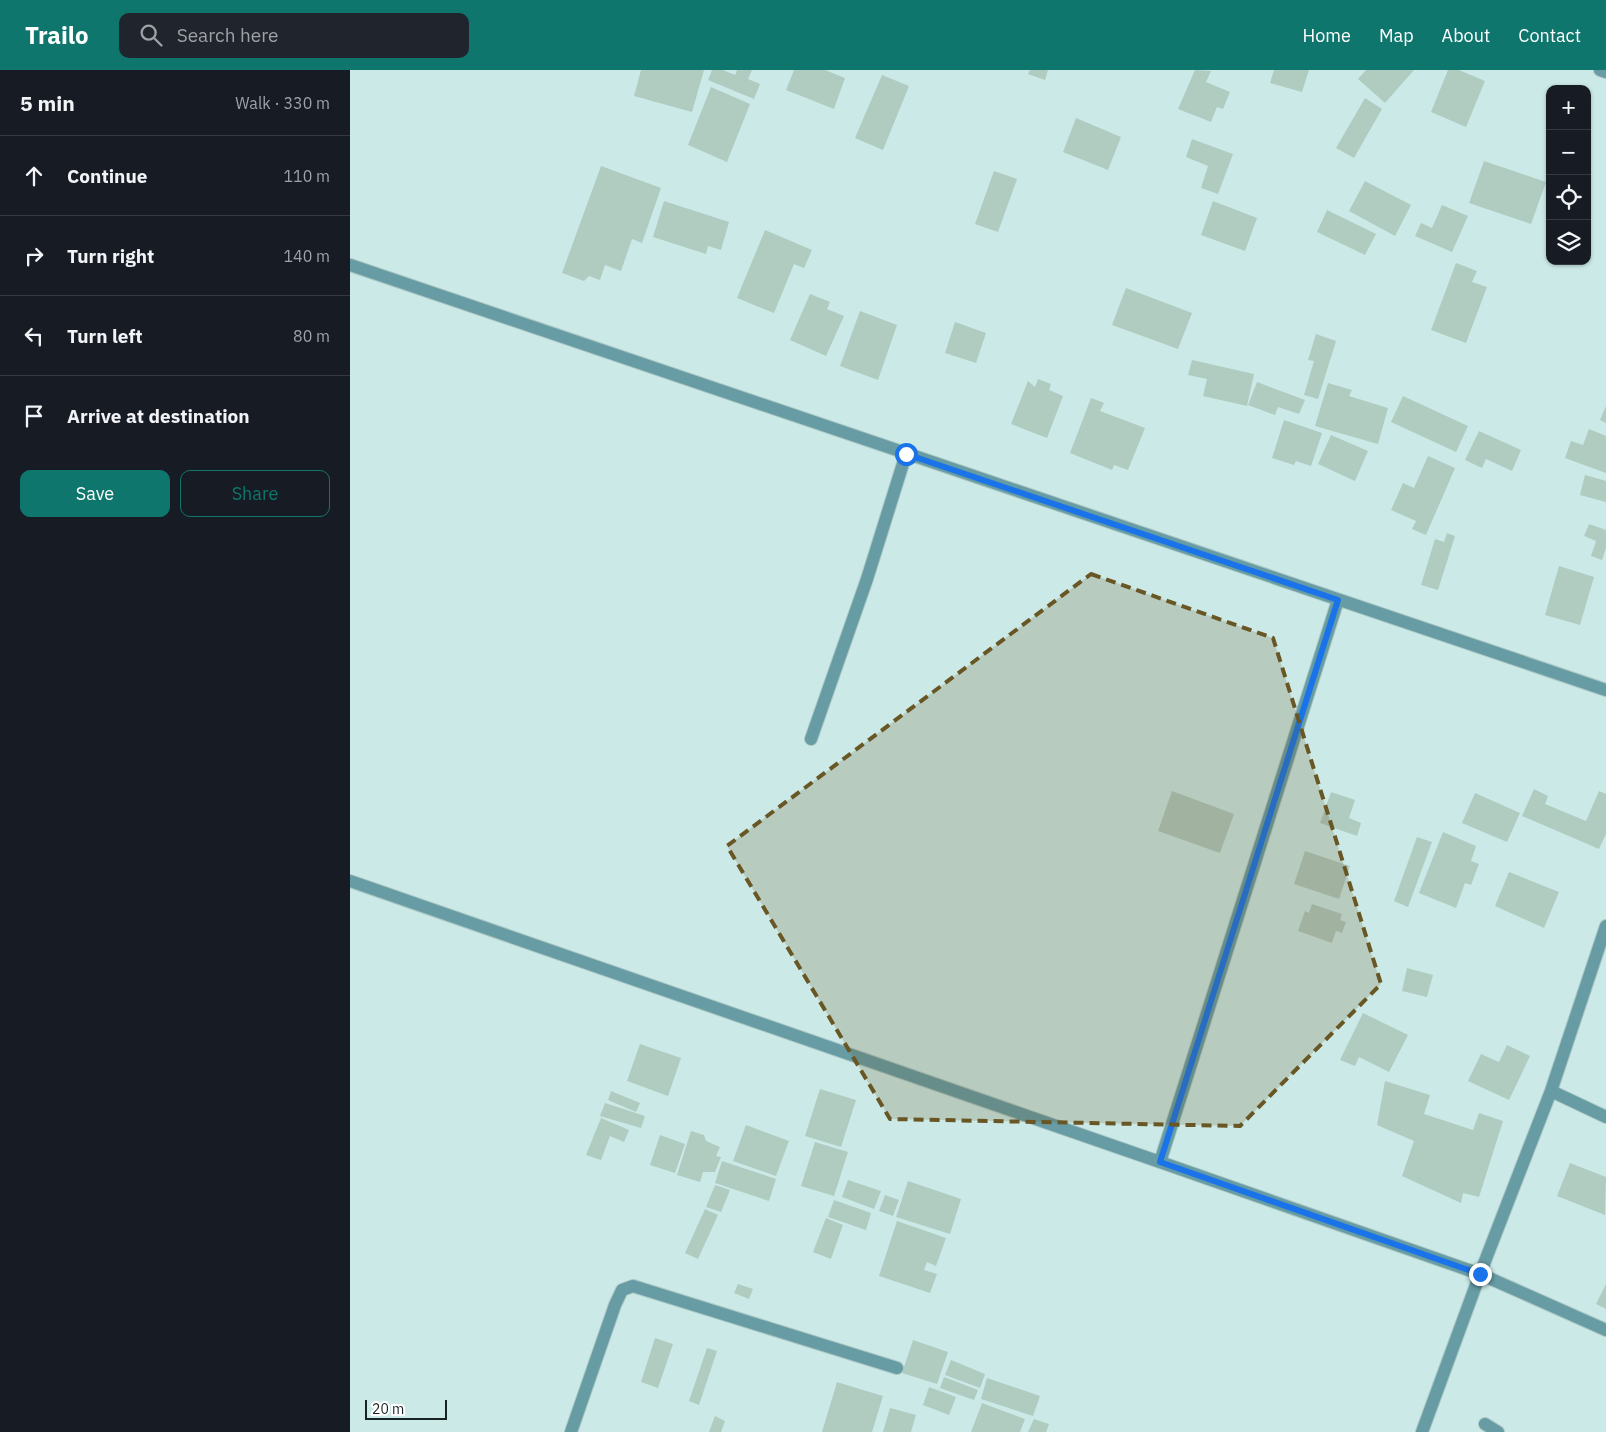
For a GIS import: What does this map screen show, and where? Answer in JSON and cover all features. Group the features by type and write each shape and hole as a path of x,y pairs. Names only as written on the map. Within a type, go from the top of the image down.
{"street":[{"path":"1600,70 1606,72"},
{"path":"350,265 1606,690"},
{"path":"811,739 867,579 906,454"},
{"path":"1160,1162 1338,600"},
{"path":"350,881 1480,1274 1606,1330"},
{"path":"1422,1432 1480,1274 1551,1091 1606,926"},
{"path":"1551,1091 1606,1117"},
{"path":"571,1432 622,1290 633,1286 897,1368"},
{"path":"1485,1424 1498,1432"}],"highlighted area":[{"path":"1091,574 1273,638 1381,984 1240,1126 890,1119 727,846"}],"building":[{"path":"641,70 704,70 692,112 634,96"},
{"path":"712,70 723,70 735,75 737,70 752,70 748,79 760,84 754,99 708,80"},
{"path":"794,70 825,70 845,78 834,109 786,90"},
{"path":"1030,70 1048,70 1045,80 1028,74"},
{"path":"1195,70 1211,71 1206,82 1230,92 1223,109 1217,107 1211,122 1178,109"},
{"path":"1274,70 1309,70 1302,92 1270,83"},
{"path":"1366,70 1414,70 1385,103 1358,79"},
{"path":"1448,70 1459,70 1485,81 1466,127 1431,112"},
{"path":"882,75 909,86 883,150 855,138"},
{"path":"711,87 750,104 727,162 688,145"},
{"path":"1365,98 1382,109 1354,158 1336,148"},
{"path":"1076,118 1121,137 1108,170 1063,152"},
{"path":"1192,139 1233,154 1218,194 1201,188 1208,166 1186,157"},
{"path":"1484,161 1546,182 1531,224 1469,203"},
{"path":"601,166 661,188 642,243 632,239 621,271 605,265 600,280 589,276 584,281 562,273"},
{"path":"994,171 1017,179 998,232 975,224"},
{"path":"1365,181 1411,205 1395,236 1349,211"},
{"path":"664,201 729,222 721,250 708,246 706,254 653,237"},
{"path":"1213,201 1257,218 1245,251 1201,235"},
{"path":"1442,205 1468,216 1452,252 1415,236 1421,223 1432,228"},
{"path":"1327,210 1376,234 1365,255 1317,232"},
{"path":"765,230 812,250 804,268 794,264 774,313 737,298"},
{"path":"1456,263 1477,271 1472,282 1487,287 1466,343 1431,330"},
{"path":"1126,288 1192,313 1178,349 1112,325"},
{"path":"810,294 830,302 827,309 844,316 826,356 790,340"},
{"path":"860,311 897,325 878,380 840,366"},
{"path":"955,322 986,333 976,363 945,353"},
{"path":"1316,334 1336,341 1318,399 1304,395 1314,361 1308,360"},
{"path":"1192,360 1254,374 1247,406 1203,396 1207,379 1188,375"},
{"path":"1038,379 1051,384 1049,390 1063,396 1047,438 1011,424 1028,381 1035,387"},
{"path":"1257,382 1305,400 1299,414 1278,407 1275,415 1248,405"},
{"path":"1328,383 1352,390 1349,396 1388,408 1378,444 1315,426"},
{"path":"1403,396 1468,426 1456,452 1391,422"},
{"path":"1091,398 1104,403 1100,411 1145,428 1128,470 1114,465 1112,470 1070,453"},
{"path":"1606,406 1606,423 1600,420"},
{"path":"1284,420 1322,433 1311,466 1296,461 1294,465 1272,458"},
{"path":"1589,429 1606,436 1606,473 1565,458 1571,441 1583,445"},
{"path":"1479,431 1521,450 1512,471 1486,459 1482,468 1465,460"},
{"path":"1331,435 1368,451 1355,481 1318,464"},
{"path":"1428,456 1455,468 1426,535 1412,529 1416,521 1391,510 1403,483 1414,488"},
{"path":"1585,475 1606,481 1606,502 1580,495"},
{"path":"1589,524 1606,530 1606,548 1602,560 1591,556 1596,541 1584,536"},
{"path":"1447,533 1455,536 1438,590 1421,585 1435,539 1444,542"},
{"path":"1559,566 1594,577 1580,625 1545,615"},
{"path":"1534,789 1548,796 1545,804 1586,821 1599,791 1606,794 1606,834 1599,849 1522,816"},
{"path":"1172,791 1234,814 1220,853 1158,831"},
{"path":"1331,792 1355,800 1349,818 1361,823 1357,836 1320,823"},
{"path":"1475,793 1520,813 1507,842 1462,823"},
{"path":"1443,832 1476,846 1471,861 1479,864 1471,885 1465,883 1456,908 1419,893"},
{"path":"1417,837 1432,842 1408,907 1394,901"},
{"path":"1305,851 1350,866 1339,899 1294,884"},
{"path":"1509,872 1559,892 1544,928 1495,906"},
{"path":"1312,904 1342,914 1340,920 1346,922 1342,933 1336,931 1332,943 1298,931 1305,911 1309,913"},
{"path":"1407,968 1433,975 1427,997 1402,991"},
{"path":"1363,1013 1408,1035 1389,1072 1359,1057 1355,1066 1340,1060"},
{"path":"640,1044 681,1058 668,1096 627,1081"},
{"path":"1507,1045 1530,1056 1509,1100 1468,1081 1481,1054 1499,1062"},
{"path":"1385,1081 1430,1095 1424,1114 1473,1130 1479,1113 1503,1121 1479,1197 1463,1193 1461,1203 1402,1176 1414,1141 1377,1125"},
{"path":"820,1089 856,1100 841,1147 805,1136"},
{"path":"611,1091 640,1103 636,1112 608,1100"},
{"path":"605,1103 645,1116 641,1128 600,1116"},
{"path":"601,1118 629,1130 624,1142 610,1136 601,1160 586,1155"},
{"path":"746,1125 789,1141 776,1176 733,1161"},
{"path":"691,1131 704,1135 706,1141 720,1147 716,1156 721,1157 715,1172 703,1172 700,1182 677,1175"},
{"path":"660,1135 685,1144 675,1173 650,1165"},
{"path":"815,1142 848,1152 834,1196 801,1186"},
{"path":"722,1161 776,1179 769,1201 715,1183"},
{"path":"1570,1163 1606,1177 1605,1215 1557,1196"},
{"path":"848,1180 881,1191 874,1209 842,1197"},
{"path":"908,1181 961,1199 950,1234 896,1217"},
{"path":"715,1185 730,1190 721,1212 706,1207"},
{"path":"885,1195 899,1200 893,1216 879,1211"},
{"path":"834,1200 871,1213 866,1230 828,1217"},
{"path":"705,1209 718,1215 698,1259 685,1253"},
{"path":"826,1218 843,1225 831,1259 813,1252"},
{"path":"897,1221 946,1238 936,1266 927,1262 924,1270 937,1274 930,1293 879,1276"},
{"path":"738,1284 753,1289 749,1299 734,1293"},
{"path":"1606,1284 1606,1309 1596,1304"},
{"path":"655,1338 673,1344 658,1388 641,1382"},
{"path":"913,1340 948,1352 937,1384 902,1373"},
{"path":"707,1348 717,1351 699,1405 689,1401"},
{"path":"951,1360 985,1374 980,1388 945,1375"},
{"path":"944,1377 978,1390 974,1400 940,1388"},
{"path":"987,1378 1040,1396 1033,1416 981,1399"},
{"path":"837,1382 883,1396 872,1432 822,1432"},
{"path":"929,1387 956,1397 949,1415 923,1405"},
{"path":"982,1403 1025,1419 1020,1432 971,1432"},
{"path":"890,1408 916,1415 911,1432 883,1432"},
{"path":"715,1416 725,1421 721,1432 709,1432"},
{"path":"1034,1419 1049,1424 1046,1432 1028,1432"}],"route":[{"path":"906,454 1338,600 1160,1162 1480,1274"}]}
